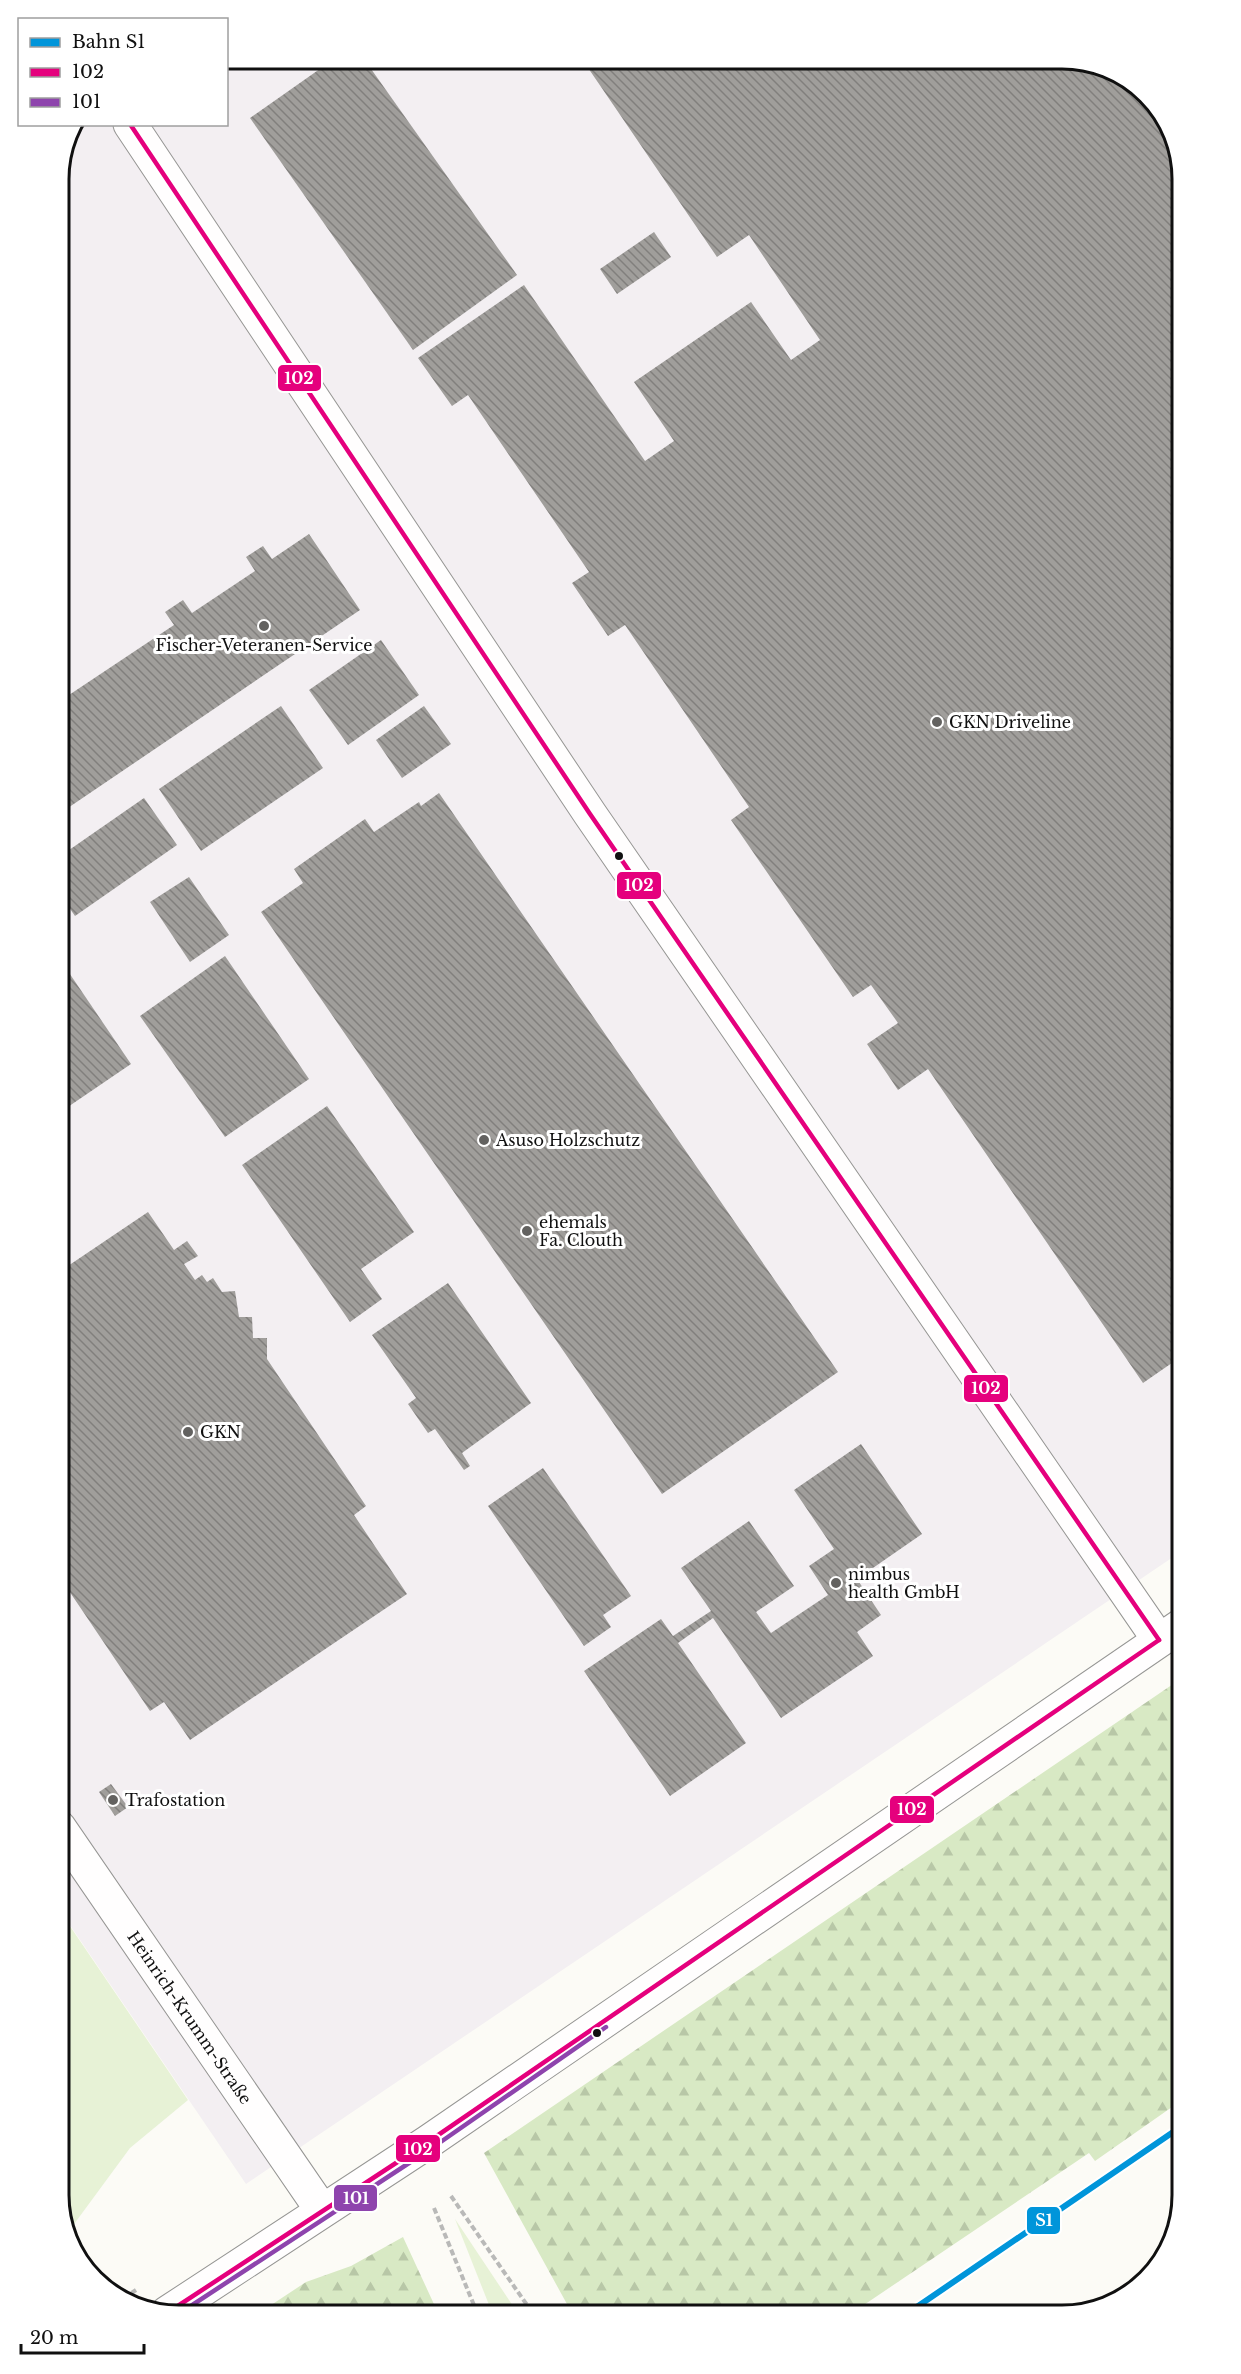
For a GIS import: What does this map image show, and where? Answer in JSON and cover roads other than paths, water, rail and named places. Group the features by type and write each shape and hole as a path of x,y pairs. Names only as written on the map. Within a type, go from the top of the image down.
{"street":[{"path":"131,126 590,814 1171,1632 419,2148 321,2209 179,2305"},
{"name":"Heinrich-Krumm-Straße","path":"69,1843 321,2209"}],"rail line":[{"name":"S1","path":"920,2305 1172,2133"}],"place":[{"name":"Fischer-Veteranen-Service","path":"264,626"},
{"name":"GKN Driveline","path":"937,722"},
{"name":"Asuso Holzschutz","path":"484,1140"},
{"name":"ehemals Fa. Clouth","path":"527,1231"},
{"name":"GKN","path":"188,1432"},
{"name":"nimbus health GmbH","path":"836,1583"},
{"name":"Trafostation","path":"113,1800"}]}
